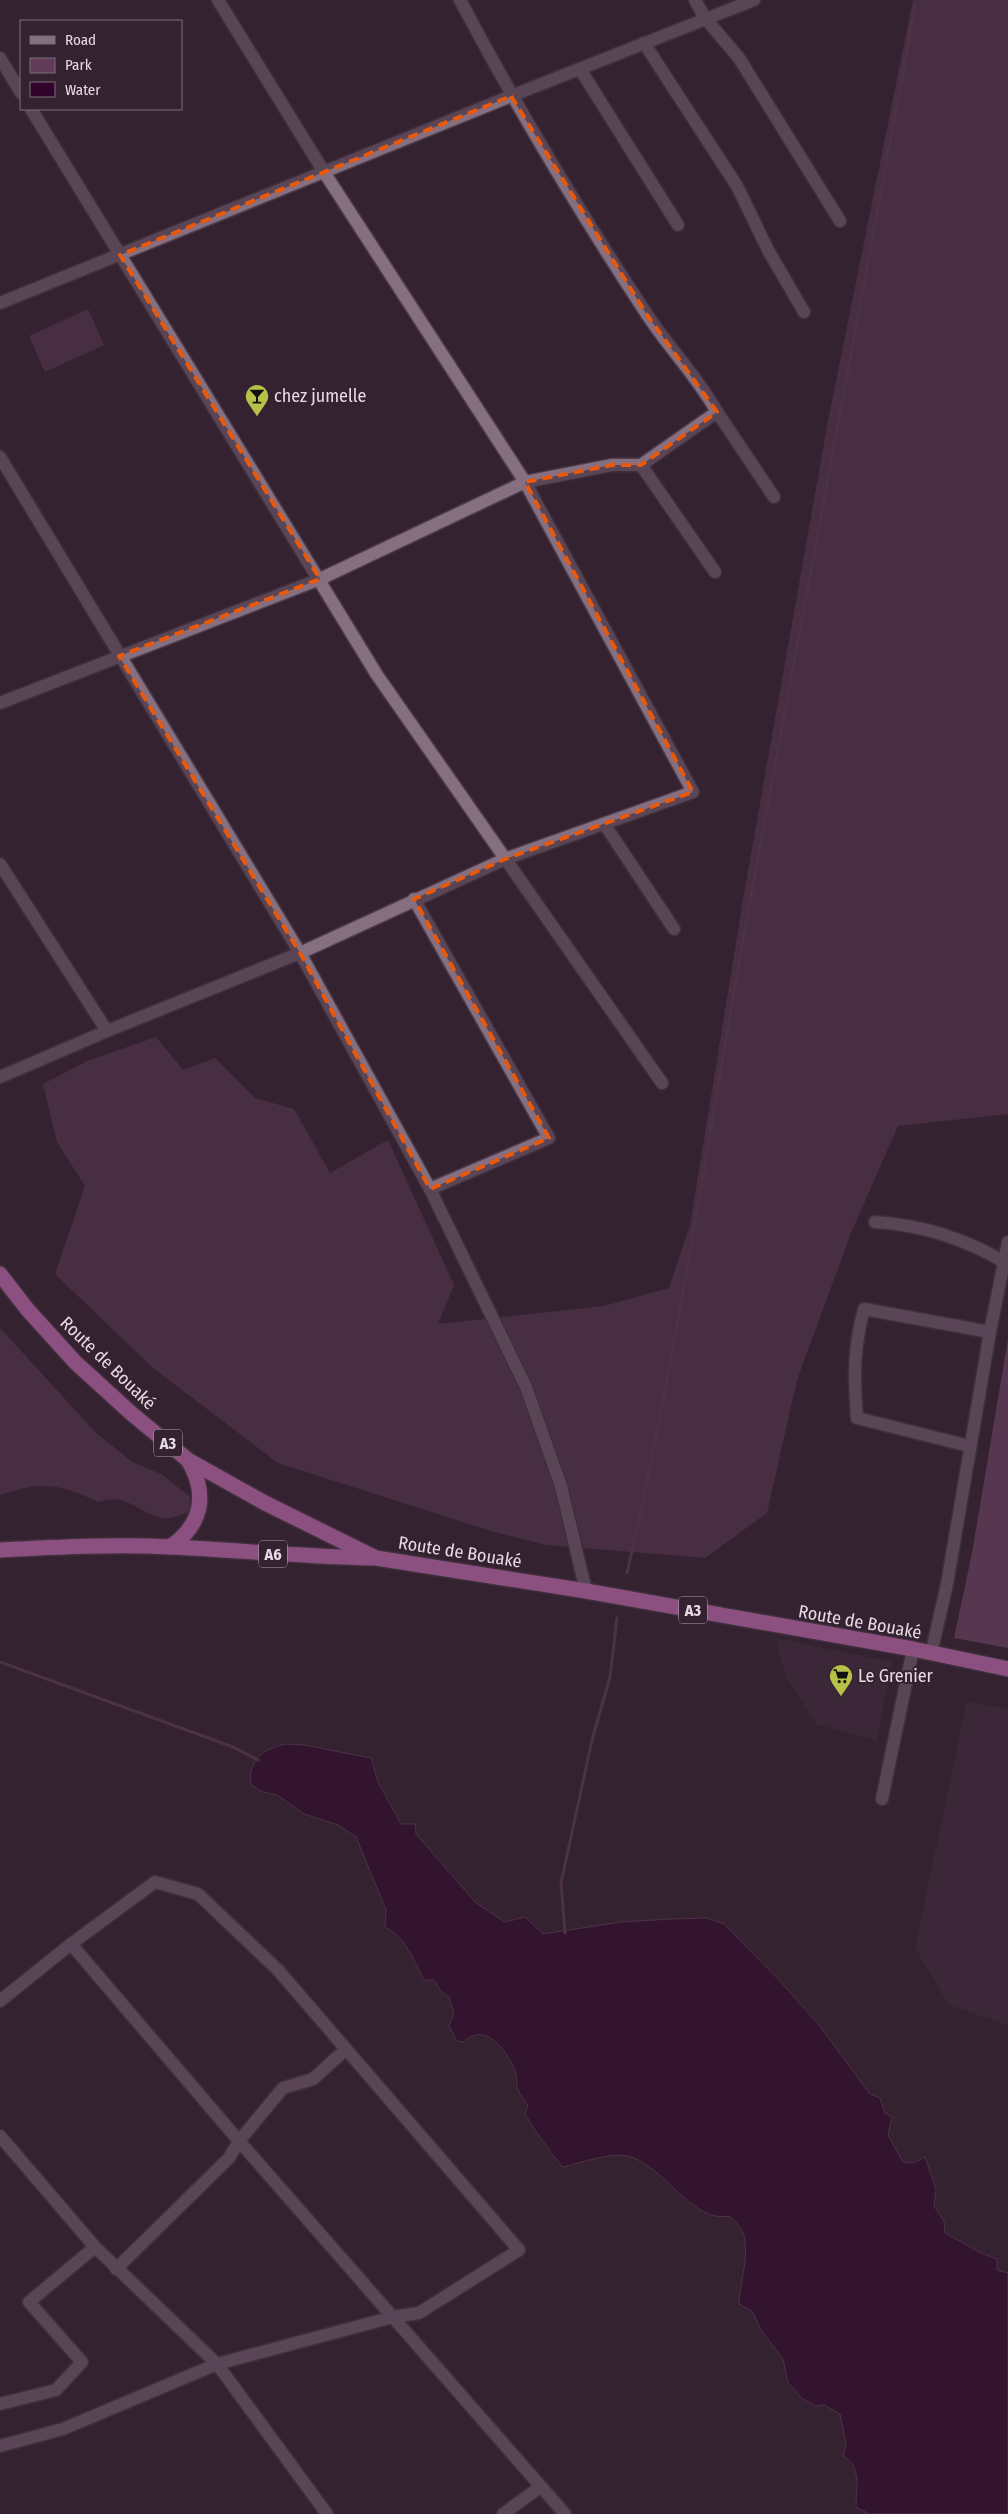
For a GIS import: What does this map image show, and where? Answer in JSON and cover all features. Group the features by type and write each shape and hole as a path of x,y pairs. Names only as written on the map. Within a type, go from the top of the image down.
{"highway":[{"name":"Route de Bouaké","path":"0,1274 27,1309 75,1362 132,1414 188,1460 265,1503 376,1558 586,1591 913,1649 1008,1669"},
{"path":"170,1547 183,1538 192,1527 200,1502 201,1491 197,1476 188,1460"},
{"name":"A6","path":"0,1550 76,1546 170,1547 317,1557 376,1558"}],"street":[{"path":"0,1077 107,1031 300,953 414,899 505,859 605,825 693,792 525,482 324,172 218,0"},
{"path":"460,0 511,96 647,315 706,392 716,412 774,497"},
{"path":"695,0 705,18 739,58 840,222"},
{"path":"0,304 511,96 754,0"},
{"path":"644,43 736,186 768,250 804,312"},
{"path":"0,58 20,91"},
{"path":"580,69 678,225"},
{"path":"32,110 377,675 662,1083"},
{"path":"0,703 320,579 525,482 612,465 641,465 716,412"},
{"path":"0,457 300,953 430,1189 526,1388 561,1486 586,1591"},
{"path":"641,465 715,572"},
{"path":"605,825 674,929"},
{"path":"0,864 107,1031"},
{"path":"414,899 549,1138 430,1189"},
{"path":"875,1222 898,1223 944,1233 1004,1262"},
{"path":"932,1654 947,1584 990,1332 1008,1242"},
{"path":"970,1446 857,1418 854,1368 856,1338 864,1309 990,1332"},
{"path":"882,1799 913,1649"},
{"path":"0,2001 71,1944 155,1882 198,1894 278,1970 344,2050 519,2250 419,2312 392,2317 216,2364 63,2429 0,2446"},
{"path":"71,1944 239,2141 565,2514"},
{"path":"116,2269 229,2158 239,2141 283,2088 313,2079 344,2050"},
{"path":"0,2136 95,2248 216,2364 327,2514"},
{"path":"0,2404 56,2390 82,2362 29,2302 95,2248"},
{"path":"503,2514 540,2487"}],"highlighted area":[{"path":"511,96 647,315 717,412 641,465 612,465 525,482 693,792 505,859 414,899 549,1138 430,1189 300,953 119,656 320,579 120,255"}],"shaded area":[{"path":"1008,1339 1008,1648 954,1638 972,1553"},
{"path":"775,1638 892,1662 877,1740 816,1724 787,1679"},
{"path":"967,1701 1008,1709 1008,2025 949,2005 915,1948"}],"green space":[{"path":"913,0 1008,0 1008,1114 898,1126 851,1233 797,1380 767,1513 705,1558 547,1545 491,1531 278,1463 153,1368 55,1274 85,1186 57,1142 43,1084 87,1061 156,1037 183,1070 215,1058 255,1098 294,1109 330,1173 388,1140 454,1285 438,1324 604,1306 669,1288 690,1225 745,888 828,421"},
{"path":"88,309 104,345 45,372 29,336"},
{"path":"0,1328 97,1434 134,1463 161,1474 190,1497 189,1512 174,1517 162,1518 116,1499 98,1502 72,1491 50,1486 27,1488 0,1495"}],"water":[{"path":"286,1744 304,1745 371,1758 378,1782 401,1824 415,1824 416,1834 476,1903 505,1922 525,1917 543,1934 621,1922 707,1918 724,1924 780,1981 819,2025 870,2094 880,2098 885,2113 892,2117 888,2135 903,2162 914,2163 925,2157 936,2189 934,2206 944,2221 945,2233 981,2253 997,2259 997,2270 1008,2273 1008,2514 869,2514 856,2507 857,2478 853,2466 843,2456 846,2444 840,2414 824,2405 815,2406 803,2399 788,2383 783,2359 761,2330 752,2311 739,2304 744,2268 745,2241 739,2226 731,2217 715,2216 704,2212 682,2196 650,2167 627,2156 613,2155 563,2167 527,2118 525,2113 528,2106 518,2090 516,2074 508,2057 496,2042 488,2037 472,2036 463,2042 457,2041 449,2026 454,2013 449,1997 441,1992 434,1980 424,1980 404,1943 385,1927 386,1910 356,1837 338,1825 304,1814 277,1795 263,1792 251,1785 252,1769 258,1757 270,1749"}],"waterway":[{"path":"627,1573 645,1493 676,1332 786,697 915,7"},
{"path":"565,1933 561,1883 592,1740 610,1677 617,1618"},
{"path":"0,1662 233,1747 258,1760"}],"place":[{"name":"chez jumelle","path":"257,417"},
{"name":"Le Grenier","path":"841,1697"}]}
